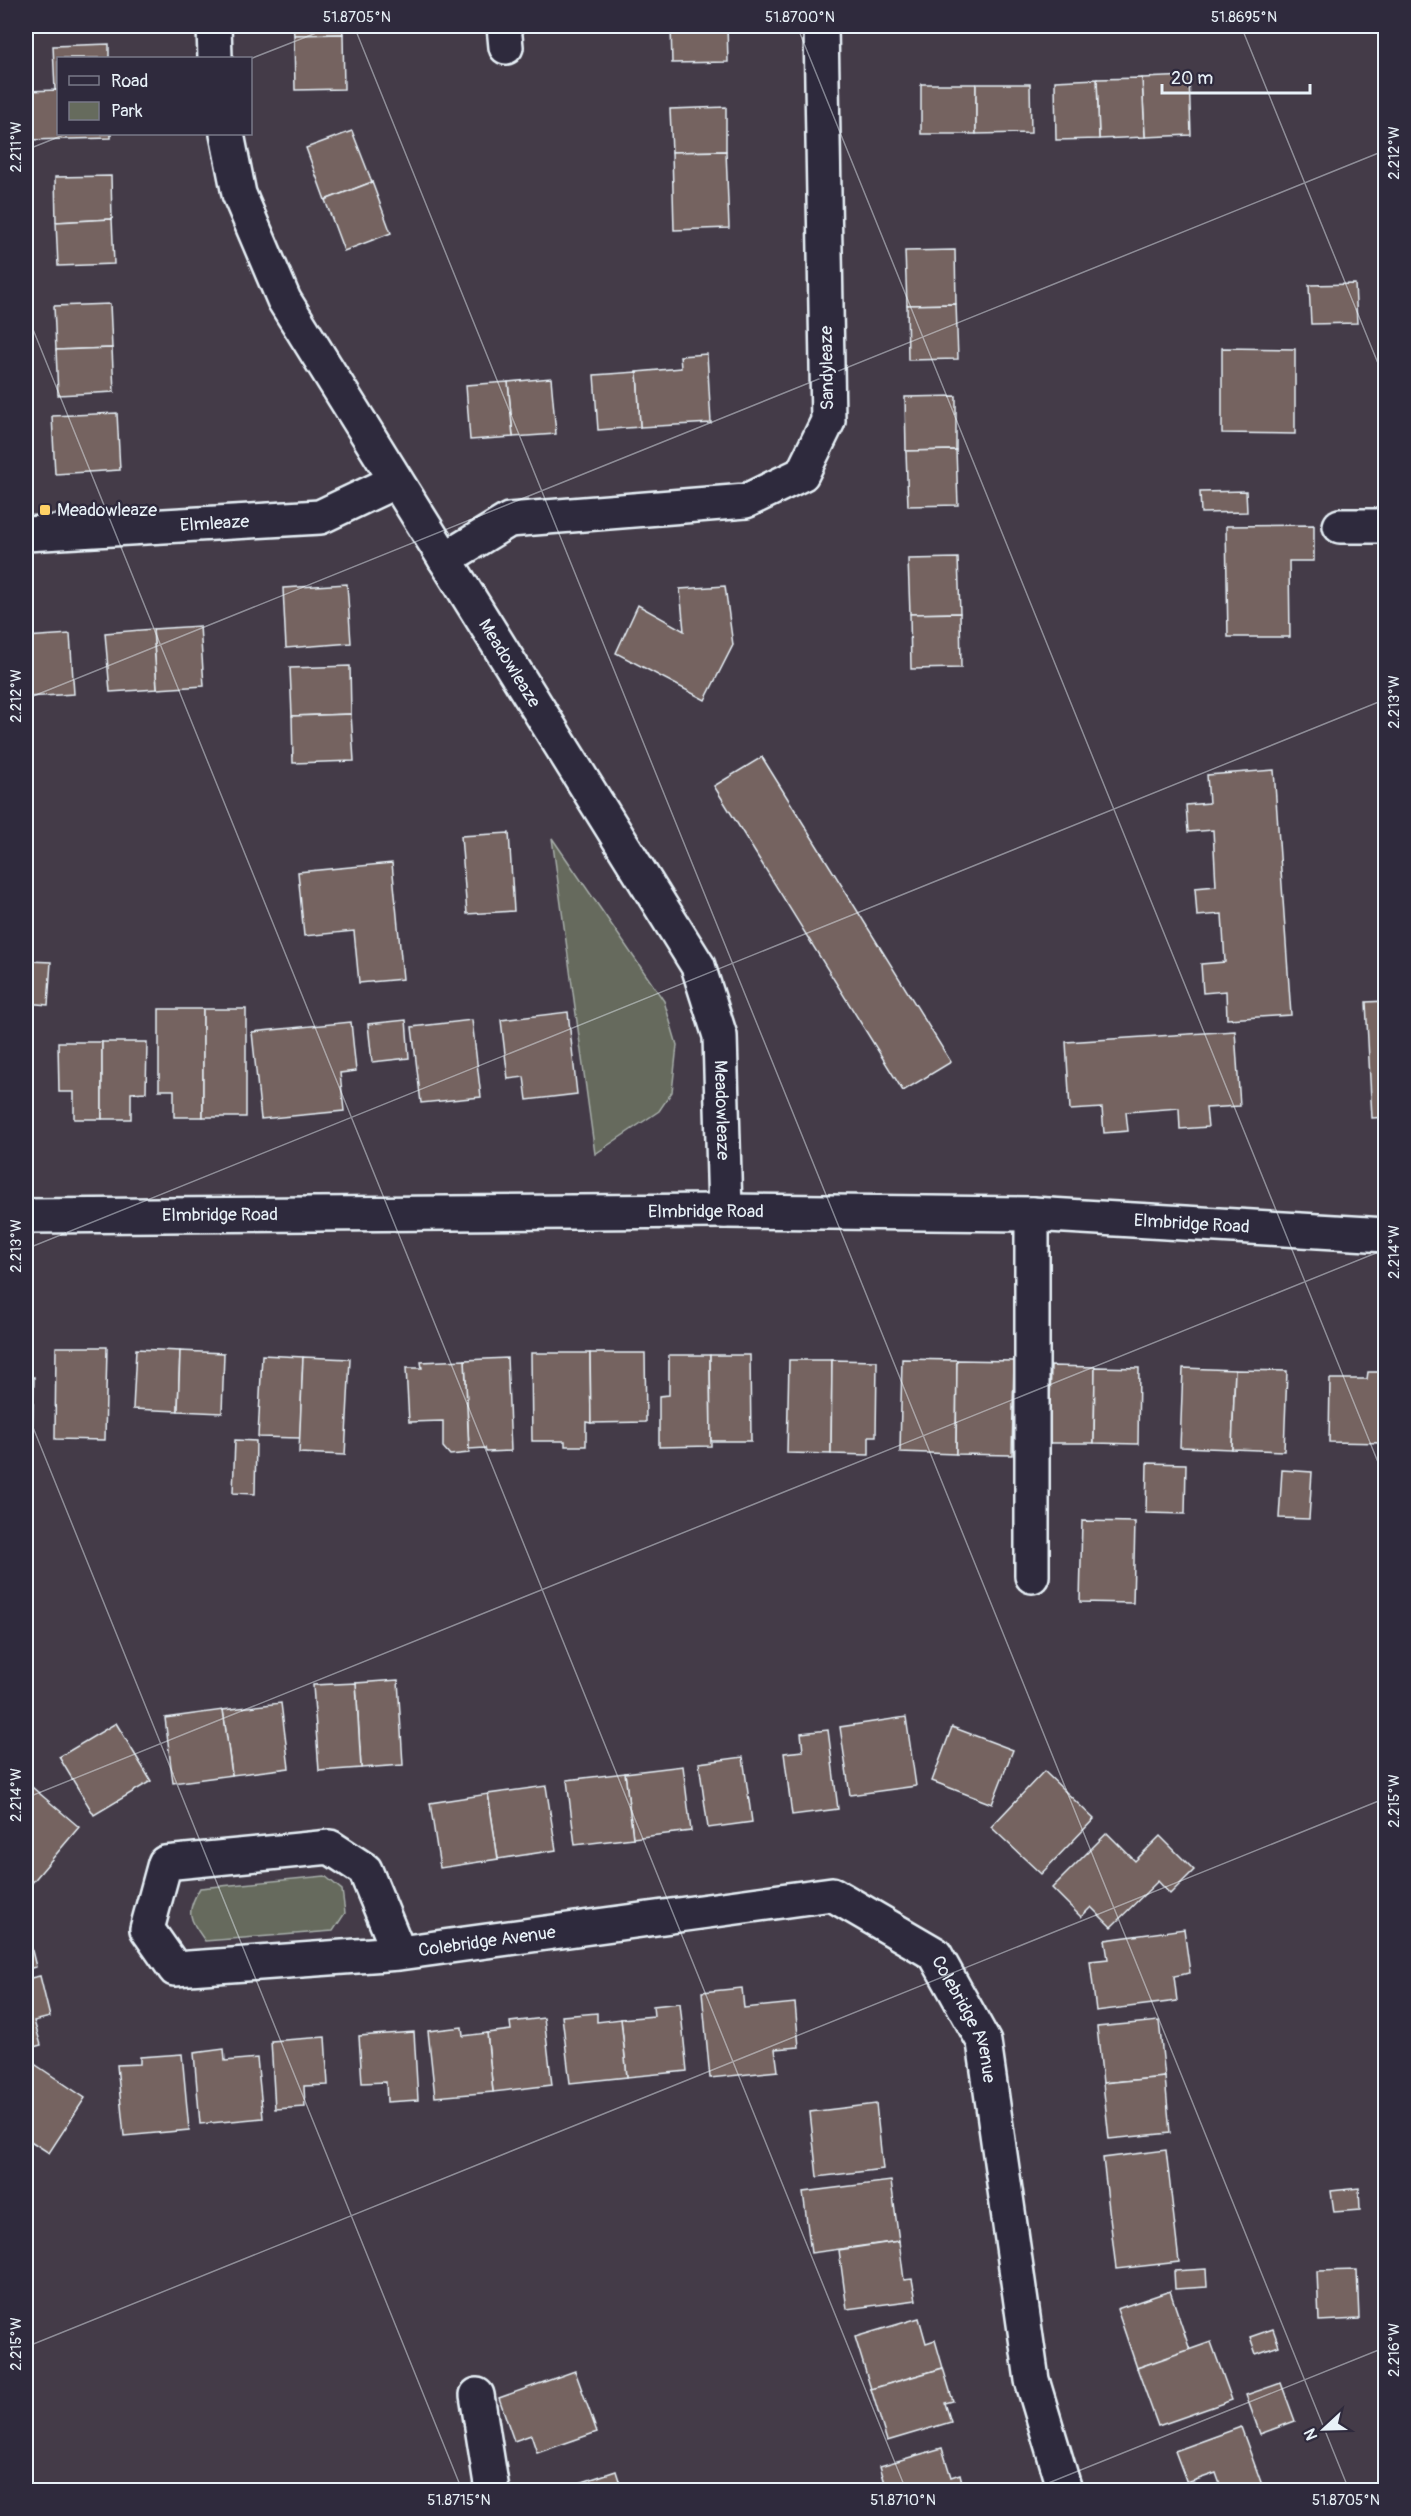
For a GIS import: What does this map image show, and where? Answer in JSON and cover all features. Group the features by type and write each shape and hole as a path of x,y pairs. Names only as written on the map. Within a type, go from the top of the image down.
{"street":[{"path":"214,26 215,57"},
{"name":"Sandyleaze","path":"445,559 509,520 746,501 802,474 828,421 821,26"},
{"name":"Meadowleaze","path":"227,135 239,194 284,300 698,966 720,1036 725,1211"},
{"name":"Elmleaze","path":"26,534 320,517 396,481"},
{"path":"1340,526 1386,526"},
{"name":"Elmbridge Road","path":"26,1216 725,1211 1032,1214 1386,1234"},
{"path":"1032,1214 1032,1576"},
{"name":"Colebridge Avenue","path":"399,1953 365,1870 330,1847 165,1863 147,1929 175,1969 399,1953 832,1894 935,1954 984,2042 1032,2380 1065,2490"},
{"path":"477,2395 492,2490"}],"green space":[{"path":"552,838 664,1001 677,1045 672,1092 659,1111 595,1154"},
{"path":"325,1876 342,1890 345,1913 333,1931 205,1941 192,1921 192,1904 200,1888"}],"building":[{"path":"293,26 342,26 343,34 294,35"},
{"path":"671,26 727,26 728,62 672,63"},
{"path":"343,34 344,89 295,90 294,35"},
{"path":"109,44 109,57 57,57 57,90 55,90 53,46"},
{"path":"1189,76 1191,135 1145,137 1142,78"},
{"path":"1142,78 1145,137 1099,139 1097,79"},
{"path":"1097,79 1099,139 1056,140 1055,81"},
{"path":"921,84 976,84 976,134 921,134"},
{"path":"976,84 1030,84 1031,133 976,134"},
{"path":"57,90 57,135 111,135 111,138 27,140 26,91"},
{"path":"726,107 726,151 672,152 670,109"},
{"path":"352,131 372,182 325,200 306,148"},
{"path":"726,151 729,228 674,230 672,152"},
{"path":"111,176 112,219 56,222 55,177"},
{"path":"372,182 391,233 344,251 325,200"},
{"path":"112,219 114,264 58,266 56,222"},
{"path":"955,250 956,304 907,305 905,251"},
{"path":"1355,284 1357,323 1311,324 1309,285"},
{"path":"110,304 112,348 56,350 54,306"},
{"path":"956,304 958,359 908,360 907,305"},
{"path":"112,348 114,392 58,395 56,350"},
{"path":"1222,348 1295,349 1295,434 1222,433"},
{"path":"707,354 711,423 640,427 637,372 681,368 680,356"},
{"path":"637,372 640,427 598,430 594,375"},
{"path":"551,378 556,434 513,437 508,382"},
{"path":"508,382 513,437 470,440 466,385"},
{"path":"956,396 956,450 906,451 905,397"},
{"path":"117,413 120,470 55,474 52,416"},
{"path":"956,450 958,505 908,506 906,451"},
{"path":"1246,491 1247,512 1201,513 1200,492"},
{"path":"1314,525 1314,561 1289,561 1290,637 1228,637 1226,526"},
{"path":"958,558 960,613 910,614 908,559"},
{"path":"347,584 351,643 286,648 283,588"},
{"path":"725,586 733,645 705,700 616,653 638,605 684,631 680,589"},
{"path":"960,613 961,668 911,669 910,614"},
{"path":"200,626 204,686 157,689 153,629"},
{"path":"153,629 157,689 110,692 105,633"},
{"path":"70,634 74,694 27,697 26,637"},
{"path":"350,666 351,714 292,716 290,668"},
{"path":"351,714 354,761 293,763 292,716"},
{"path":"762,757 951,1062 903,1091 714,786"},
{"path":"1274,770 1291,1015 1227,1019 1226,991 1203,993 1201,964 1225,962 1222,914 1197,916 1195,888 1216,886 1213,830 1188,832 1186,805 1209,803 1207,775"},
{"path":"509,833 514,911 467,914 461,836"},
{"path":"392,863 403,979 359,983 354,931 304,936 298,872"},
{"path":"28,961 51,962 48,1005 26,1003"},
{"path":"1386,1001 1386,1117 1372,1118 1366,1002"},
{"path":"159,1009 203,1009 203,1117 174,1117 174,1090 159,1090"},
{"path":"203,1009 246,1009 246,1117 203,1117"},
{"path":"568,1012 577,1094 527,1100 524,1077 508,1079 501,1020"},
{"path":"406,1020 409,1058 372,1062 368,1024"},
{"path":"472,1020 481,1097 421,1103 412,1027"},
{"path":"351,1022 356,1071 340,1073 344,1111 261,1119 252,1032"},
{"path":"1235,1031 1240,1106 1206,1108 1208,1127 1180,1129 1179,1108 1126,1112 1128,1131 1104,1133 1102,1108 1070,1110 1066,1042"},
{"path":"58,1042 102,1042 102,1119 74,1119 74,1092 59,1092"},
{"path":"102,1042 147,1042 146,1092 131,1093 131,1119 102,1119"},
{"path":"56,1347 107,1347 105,1440 55,1439"},
{"path":"136,1349 180,1351 178,1411 133,1409"},
{"path":"180,1351 224,1353 222,1413 178,1411"},
{"path":"531,1353 590,1353 591,1423 586,1422 586,1446 565,1446 565,1441 532,1441"},
{"path":"590,1353 645,1353 646,1422 591,1423"},
{"path":"262,1355 303,1357 300,1438 258,1437"},
{"path":"669,1355 710,1355 711,1446 659,1447 659,1396 669,1395"},
{"path":"710,1355 750,1355 751,1441 711,1441"},
{"path":"303,1357 350,1359 345,1455 299,1453"},
{"path":"507,1358 511,1451 486,1452 485,1448 469,1449 465,1360"},
{"path":"902,1359 957,1360 956,1454 900,1452"},
{"path":"465,1360 469,1453 450,1455 443,1447 443,1421 409,1422 406,1368 422,1368 421,1362"},
{"path":"789,1360 832,1360 831,1454 787,1453"},
{"path":"832,1360 877,1361 876,1436 869,1436 869,1455 831,1454"},
{"path":"957,1360 1014,1361 1012,1455 956,1454"},
{"path":"1051,1366 1095,1367 1094,1443 1049,1443"},
{"path":"1095,1367 1139,1368 1138,1444 1094,1443"},
{"path":"1183,1368 1235,1370 1232,1449 1180,1447"},
{"path":"1235,1370 1287,1371 1284,1451 1232,1449"},
{"path":"1368,1372 1386,1372 1386,1443 1329,1442 1330,1379 1367,1379"},
{"path":"26,1377 34,1377 32,1444 26,1444"},
{"path":"235,1440 256,1441 255,1494 233,1493"},
{"path":"1147,1463 1186,1464 1185,1514 1146,1513"},
{"path":"1282,1470 1312,1472 1309,1519 1279,1518"},
{"path":"1082,1521 1135,1522 1133,1603 1080,1602"},
{"path":"398,1680 403,1765 361,1768 356,1683"},
{"path":"356,1683 361,1768 319,1771 313,1685"},
{"path":"281,1703 289,1768 232,1775 223,1710"},
{"path":"223,1710 232,1775 173,1783 165,1718"},
{"path":"906,1717 916,1786 850,1795 840,1727"},
{"path":"116,1723 151,1781 94,1815 59,1757"},
{"path":"952,1727 1013,1750 992,1804 932,1781"},
{"path":"828,1730 838,1809 792,1815 784,1753 803,1751 801,1733"},
{"path":"743,1757 752,1822 708,1828 699,1763"},
{"path":"683,1766 691,1831 633,1838 625,1773"},
{"path":"1044,1771 1094,1819 1041,1874 991,1827"},
{"path":"625,1773 633,1838 575,1845 567,1780"},
{"path":"26,1782 79,1827 26,1890"},
{"path":"546,1786 556,1850 498,1859 488,1794"},
{"path":"488,1794 498,1859 440,1868 430,1803"},
{"path":"1107,1833 1135,1861 1160,1836 1194,1870 1170,1894 1158,1881 1111,1927 1091,1907 1081,1917 1052,1888"},
{"path":"26,1926 36,1967 26,1969"},
{"path":"1184,1929 1190,1973 1174,1976 1177,2001 1096,2011 1090,1961 1108,1959 1105,1940"},
{"path":"40,1976 50,2017 34,2021 41,2045 26,2049 26,1979"},
{"path":"742,1988 744,2008 795,2003 799,2047 775,2049 778,2071 710,2078 702,1992"},
{"path":"680,2003 687,2071 627,2077 621,2019 654,2016 653,2006"},
{"path":"597,2013 597,2022 621,2019 627,2077 570,2083 562,2016"},
{"path":"544,2018 552,2085 493,2092 487,2033 511,2030 510,2022"},
{"path":"1159,2021 1165,2077 1103,2083 1097,2027"},
{"path":"462,2027 463,2036 487,2033 493,2092 435,2097 428,2031"},
{"path":"414,2032 418,2100 387,2102 386,2082 362,2083 359,2036"},
{"path":"325,2037 328,2085 304,2086 305,2107 275,2109 271,2041"},
{"path":"224,2049 225,2061 257,2058 263,2118 200,2124 194,2053"},
{"path":"182,2054 189,2130 124,2136 117,2065 140,2064 140,2057"},
{"path":"30,2061 85,2098 49,2153 26,2138 26,2068"},
{"path":"1165,2077 1170,2133 1109,2139 1103,2083"},
{"path":"876,2104 883,2169 817,2177 810,2112"},
{"path":"1166,2150 1179,2262 1116,2269 1103,2158"},
{"path":"891,2181 899,2241 811,2253 803,2192"},
{"path":"1359,2188 1360,2210 1334,2212 1331,2191"},
{"path":"899,2241 904,2280 912,2279 916,2300 847,2309 839,2250"},
{"path":"1206,2269 1207,2287 1175,2289 1174,2271"},
{"path":"1357,2270 1359,2319 1319,2321 1317,2271"},
{"path":"1170,2291 1190,2350 1137,2368 1117,2309"},
{"path":"919,2318 926,2343 935,2340 943,2368 871,2389 855,2337"},
{"path":"1273,2329 1279,2346 1256,2354 1250,2337"},
{"path":"1211,2342 1232,2400 1158,2426 1137,2368"},
{"path":"943,2368 953,2401 945,2403 951,2422 887,2441 871,2389"},
{"path":"575,2371 597,2432 537,2453 531,2435 514,2441 499,2398"},
{"path":"1281,2383 1295,2421 1260,2434 1246,2395"},
{"path":"1241,2427 1262,2485 1247,2490 1222,2490 1216,2473 1187,2483 1175,2451"},
{"path":"942,2448 951,2477 960,2474 964,2490 887,2490 880,2466"},
{"path":"616,2471 622,2490 558,2490"}],"place":[{"name":"Meadowleaze","path":"45,510"}]}
